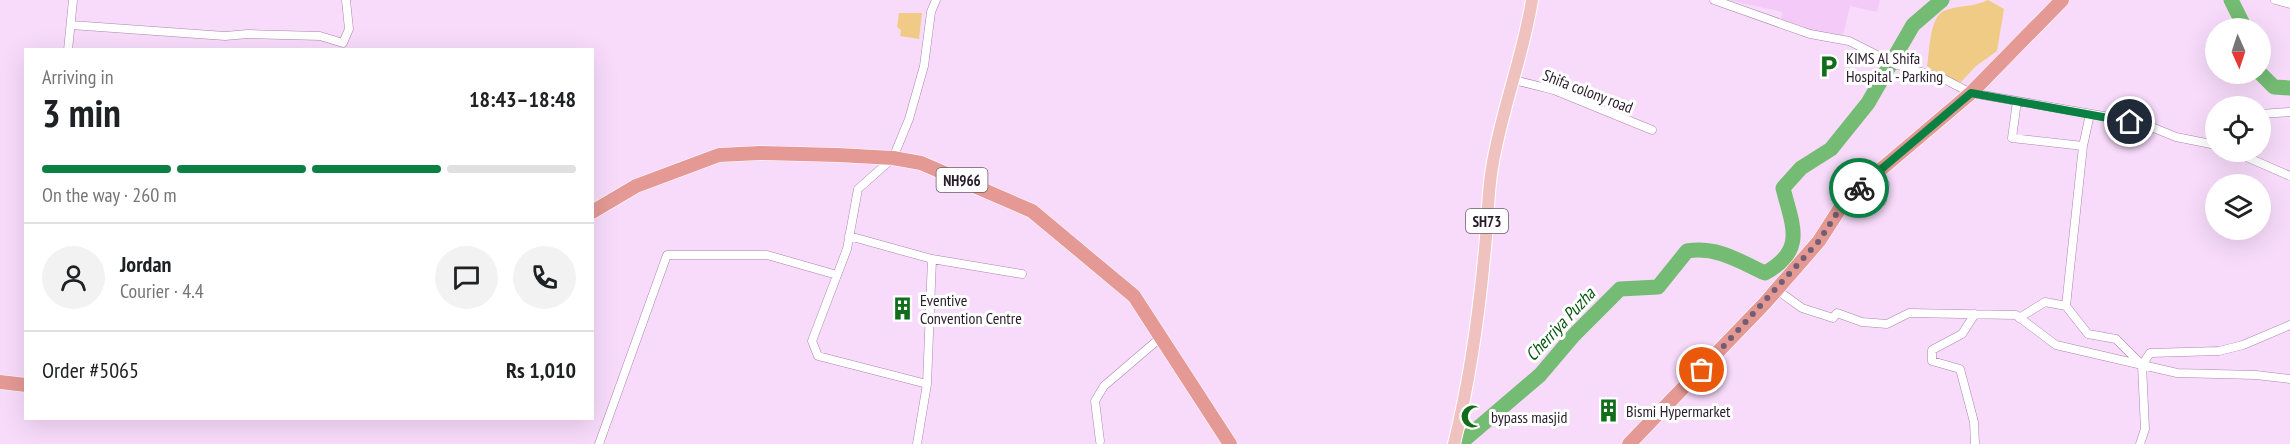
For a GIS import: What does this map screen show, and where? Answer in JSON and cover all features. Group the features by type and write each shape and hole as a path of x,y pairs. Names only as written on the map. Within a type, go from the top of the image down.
{"highway":[{"path":"1629,444 1776,290 1819,241 1844,203 1876,172 1971,93 2062,0"},
{"name":"NH966","path":"594,211 636,186 719,155 760,153 893,158 921,164 1032,211 1134,296 1230,444"},
{"path":"0,382 24,385"}],"main road":[{"name":"SH73","path":"1454,444 1469,381 1478,316 1493,161 1525,43 1532,0"}],"street":[{"path":"68,48 73,0"},
{"path":"71,25 225,36 248,34 320,36 343,43 349,29 346,0"},
{"path":"927,384 818,356 812,341 849,236 858,189 893,158 909,119 924,66 931,12 936,0"},
{"path":"1714,0 1810,34 1849,41 1897,65 1942,78 1971,93 2149,126 2176,137 2205,143"},
{"path":"2275,0 2290,4"},
{"name":"Shifa colony road","path":"1514,80 1554,90 1652,130"},
{"path":"2017,101 2012,138 2083,146"},
{"path":"2271,113 2290,112"},
{"path":"2066,306 2083,146 2090,114"},
{"path":"2258,162 2290,176"},
{"path":"1844,203 1882,201 1885,184 1876,172"},
{"path":"849,236 932,259 1022,274"},
{"path":"599,444 667,255 767,255 837,275"},
{"path":"917,444 927,384 932,259"},
{"path":"1776,290 1802,308 1821,316 1833,318 1837,313 1862,322 1887,324 1909,313 2016,315 2056,345 2177,373 2256,375 2290,379"},
{"path":"2019,318 2045,303 2066,306 2088,334 2116,339 2142,365"},
{"path":"1975,314 1962,334 1932,350 1932,361 1960,369 1974,422 1975,444"},
{"path":"2140,444 2145,429 2142,365 2150,353 2219,351 2243,345 2290,325"},
{"path":"1100,441 1095,401 1104,386 1160,338"}],"shaded area":[{"path":"1728,0 1880,0 1877,12 1850,6 1843,35 1804,29 1804,26 1781,20 1782,12"},
{"path":"1988,0 2004,9 1997,51 1976,66 1961,82 1945,79 1927,66 1931,34 1936,19 1946,10"},
{"path":"899,13 922,13 919,39 900,36 901,30 897,27"}],"waterway":[{"name":"Cherriya Puzha","path":"1464,440 1540,375 1574,335 1620,289 1658,287 1687,251 1718,253 1737,259 1765,273 1778,264 1792,246 1793,236 1783,188 1801,168 1831,149 1868,103 1913,25 1942,0"},
{"name":"Cherriya Puzha","path":"2231,0 2240,18"},
{"name":"Cherriya Puzha","path":"2271,84 2274,87 2290,88"}],"way so far":[{"path":"1702,370 1819,241 1846,199 1859,188"}],"place":[{"name":"KIMS Al Shifa Hospital - Parking","path":"1828,67"},
{"name":"Eventive Convention Centre","path":"902,309"},
{"name":"Bismi Hypermarket","path":"1608,411"},
{"name":"bypass masjid","path":"1473,417"}],"route":[{"path":"1859,188 1971,93 2130,122"}]}
